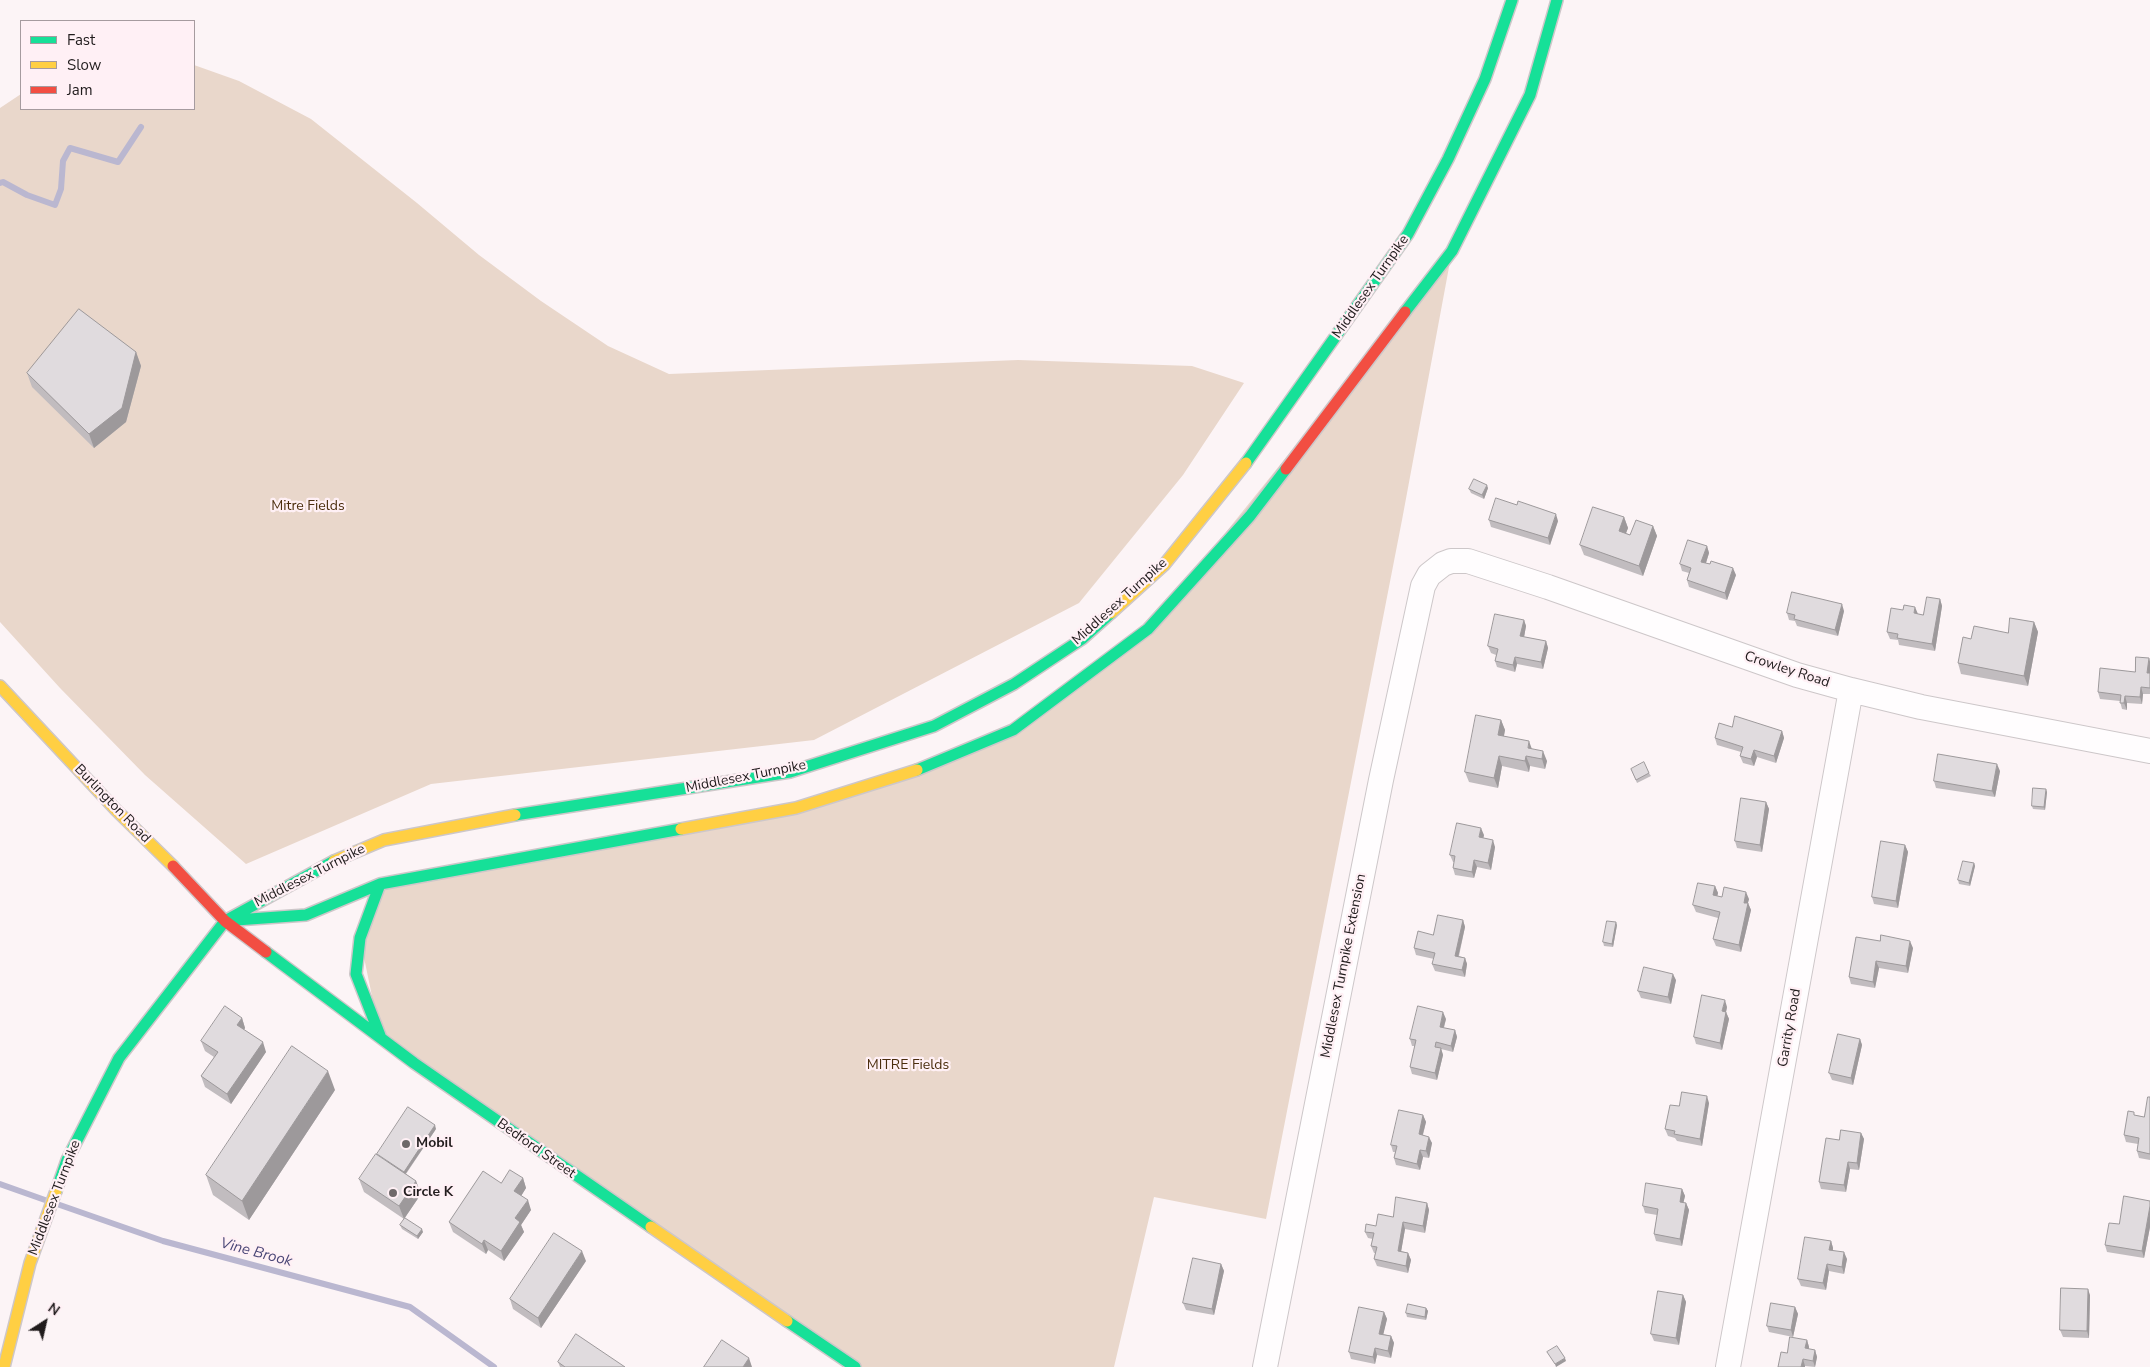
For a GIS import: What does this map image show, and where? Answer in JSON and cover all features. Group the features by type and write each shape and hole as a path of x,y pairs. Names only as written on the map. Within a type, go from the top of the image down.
{"main road":[{"name":"Middlesex Turnpike","path":"4,1367 30,1263 67,1160 94,1103 119,1058 225,921 340,857 384,840 546,809 790,772 925,729 1014,684 1082,639 1164,565 1246,463 1408,234 1448,158 1485,79 1512,0"},
{"name":"Middlesex Turnpike","path":"225,921 306,915 380,884 796,808 901,776 1013,730 1148,629 1250,516 1452,251 1530,95 1557,0"},
{"name":"Burlington Road","path":"0,686 116,810 225,921"},
{"path":"380,884 360,938 356,974 381,1040"},
{"name":"Bedford Street","path":"225,921 301,976 381,1040 540,1152 855,1367"}],"street":[{"name":"Crowley Road","path":"1435,569 1451,561 1468,561 1548,587 1780,669 1852,690 1921,707 2150,751"},
{"name":"Middlesex Turnpike Extension","path":"1266,1367 1381,780 1423,586 1435,569"},
{"name":"Garrity Road","path":"1728,1367 1852,690"}],"green space":[{"name":"Mitre Fields","path":"195,65 239,81 311,119 479,255 541,301 608,346 669,374 1018,360 1192,366 1244,383 1183,475 1079,603 814,740 431,784 246,864 145,775 60,688 0,622 0,108 20,95 20,110 195,110"},
{"name":"MITRE Fields","path":"1452,251 1402,520 1266,1219 1154,1197 1114,1367 855,1367 381,1040 360,938 380,884 796,808 1013,730 1148,629"}],"building":[{"path":"79,309 136,352 122,408 89,434 27,373"},
{"path":"1474,479 1487,485 1482,495 1469,489"},
{"path":"1496,498 1517,505 1518,501 1556,514 1548,538 1489,520"},
{"path":"1593,507 1624,517 1619,531 1630,535 1636,520 1653,526 1639,566 1580,545"},
{"path":"1688,540 1707,546 1701,562 1710,564 1711,561 1733,568 1725,593 1687,580 1691,568 1680,564"},
{"path":"1792,592 1842,604 1835,630 1794,619 1795,615 1787,613"},
{"path":"1927,597 1940,599 1932,644 1897,638 1898,634 1887,632 1891,608 1903,610 1904,605 1915,607 1914,613 1923,615"},
{"path":"1495,614 1524,620 1520,636 1546,641 1541,662 1515,657 1513,665 1495,661 1498,649 1488,646"},
{"path":"2010,618 2034,622 2024,676 1958,663 1963,637 1971,639 1974,626 2008,633"},
{"path":"2136,657 2149,658 2147,673 2150,673 2150,688 2141,687 2140,697 2125,696 2124,703 2120,703 2121,695 2098,692 2100,668 2135,672"},
{"path":"1476,715 1501,720 1498,735 1529,741 1528,748 1543,751 1542,759 1526,756 1525,761 1499,756 1494,778 1465,772"},
{"path":"1735,716 1782,731 1774,756 1754,750 1751,759 1740,756 1743,747 1715,738 1719,723 1732,727"},
{"path":"1938,754 1997,764 1992,791 1934,781"},
{"path":"1644,762 1649,773 1636,780 1631,769"},
{"path":"2033,788 2046,789 2044,807 2032,806"},
{"path":"1741,798 1766,802 1760,845 1735,841"},
{"path":"1457,823 1481,828 1479,837 1493,840 1488,863 1474,860 1472,872 1453,868 1455,856 1450,855"},
{"path":"1881,841 1905,845 1896,901 1872,897"},
{"path":"1963,861 1974,863 1969,883 1958,880"},
{"path":"1698,883 1715,886 1713,895 1722,897 1724,887 1746,892 1744,903 1748,903 1739,945 1713,939 1720,912 1693,905"},
{"path":"1438,915 1463,920 1455,956 1465,958 1462,970 1432,964 1435,953 1414,948 1418,931 1433,935"},
{"path":"1607,921 1616,922 1612,944 1603,942"},
{"path":"1881,935 1910,941 1906,966 1876,961 1873,982 1849,977 1856,937 1880,941"},
{"path":"1644,967 1673,974 1668,997 1638,991"},
{"path":"1702,995 1725,1000 1722,1011 1726,1012 1720,1043 1694,1037"},
{"path":"225,1006 242,1018 237,1025 263,1042 227,1094 201,1076 218,1052 201,1041"},
{"path":"1418,1006 1443,1012 1440,1027 1455,1030 1451,1046 1436,1042 1435,1047 1441,1048 1435,1073 1410,1067 1416,1040 1410,1039"},
{"path":"1838,1034 1860,1039 1851,1078 1829,1073"},
{"path":"292,1046 328,1071 242,1201 206,1175"},
{"path":"1682,1092 1707,1096 1700,1139 1674,1134 1675,1131 1665,1129 1670,1105 1679,1106"},
{"path":"2148,1097 2150,1097 2150,1154 2137,1151 2139,1138 2124,1135 2128,1111 2134,1112 2134,1115 2144,1117"},
{"path":"408,1107 435,1125 404,1172 377,1154"},
{"path":"1399,1110 1423,1115 1419,1134 1429,1137 1426,1151 1420,1150 1417,1164 1394,1158 1397,1146 1391,1145"},
{"path":"1841,1130 1861,1133 1857,1163 1848,1162 1844,1185 1819,1182 1826,1138 1839,1140"},
{"path":"376,1154 416,1181 399,1206 359,1179"},
{"path":"510,1170 523,1178 514,1191 528,1200 515,1218 520,1222 501,1251 484,1240 482,1244 449,1222 483,1171 501,1183"},
{"path":"1646,1183 1682,1189 1680,1202 1686,1203 1680,1239 1654,1234 1658,1209 1643,1206"},
{"path":"2124,1196 2150,1201 2142,1251 2105,1245 2109,1223 2119,1224"},
{"path":"1396,1197 1427,1203 1423,1226 1403,1222 1398,1251 1408,1253 1406,1266 1374,1259 1377,1247 1371,1246 1374,1233 1365,1232 1366,1224 1376,1226 1378,1214 1393,1217"},
{"path":"405,1218 422,1229 417,1236 400,1225"},
{"path":"554,1233 582,1251 538,1318 510,1299"},
{"path":"1805,1237 1831,1241 1829,1250 1844,1252 1842,1267 1827,1264 1823,1283 1798,1279"},
{"path":"1193,1258 1221,1264 1212,1309 1183,1303"},
{"path":"2061,1288 2088,1289 2087,1331 2060,1330"},
{"path":"1658,1291 1683,1295 1676,1338 1651,1334"},
{"path":"1771,1303 1795,1307 1791,1330 1767,1326"},
{"path":"1408,1304 1426,1308 1425,1317 1406,1313"},
{"path":"1359,1307 1384,1312 1379,1334 1391,1336 1388,1351 1375,1348 1373,1357 1349,1352"},
{"path":"576,1334 625,1367 565,1367 558,1362"},
{"path":"1790,1337 1807,1340 1805,1348 1815,1350 1813,1361 1803,1359 1801,1367 1778,1367 1781,1352 1787,1353"},
{"path":"722,1340 749,1358 743,1367 704,1367"},
{"path":"1557,1346 1565,1358 1555,1364 1547,1352"}],"waterway":[{"path":"0,183 3,182 27,195 55,205 61,189 63,161 70,148 118,162 141,127"},
{"name":"Vine Brook","path":"0,1184 45,1200"},
{"name":"Vine Brook","path":"57,1204 163,1241 410,1307 494,1367"}],"traffic: fast":[{"path":"1246,463 1408,234 1448,159 1485,79 1512,0"},
{"path":"1405,312 1452,251 1530,95 1557,0"},
{"path":"917,770 1013,730 1148,629 1250,516 1286,469"},
{"path":"515,815 790,772 934,726 1014,684 1082,639 1111,613"},
{"path":"236,920 306,915 380,884 681,829"},
{"path":"56,1191 67,1160 119,1058 225,921 334,861"},
{"path":"380,884 360,938 356,974 381,1038"},
{"path":"266,952 414,1063 651,1227"},
{"path":"787,1321 855,1367"}],"traffic: slow":[{"path":"1111,613 1164,565 1246,463"},
{"path":"0,686 116,810 173,866"},
{"path":"681,829 796,808 917,770"},
{"path":"334,861 384,840 515,815"},
{"path":"4,1367 30,1263 56,1191"},
{"path":"651,1227 787,1321"}],"traffic: jam":[{"path":"1286,469 1405,312"},
{"path":"173,866 225,921 266,952"}],"place":[{"name":"Mobil","path":"406,1144"},
{"name":"Circle K","path":"393,1193"}]}
